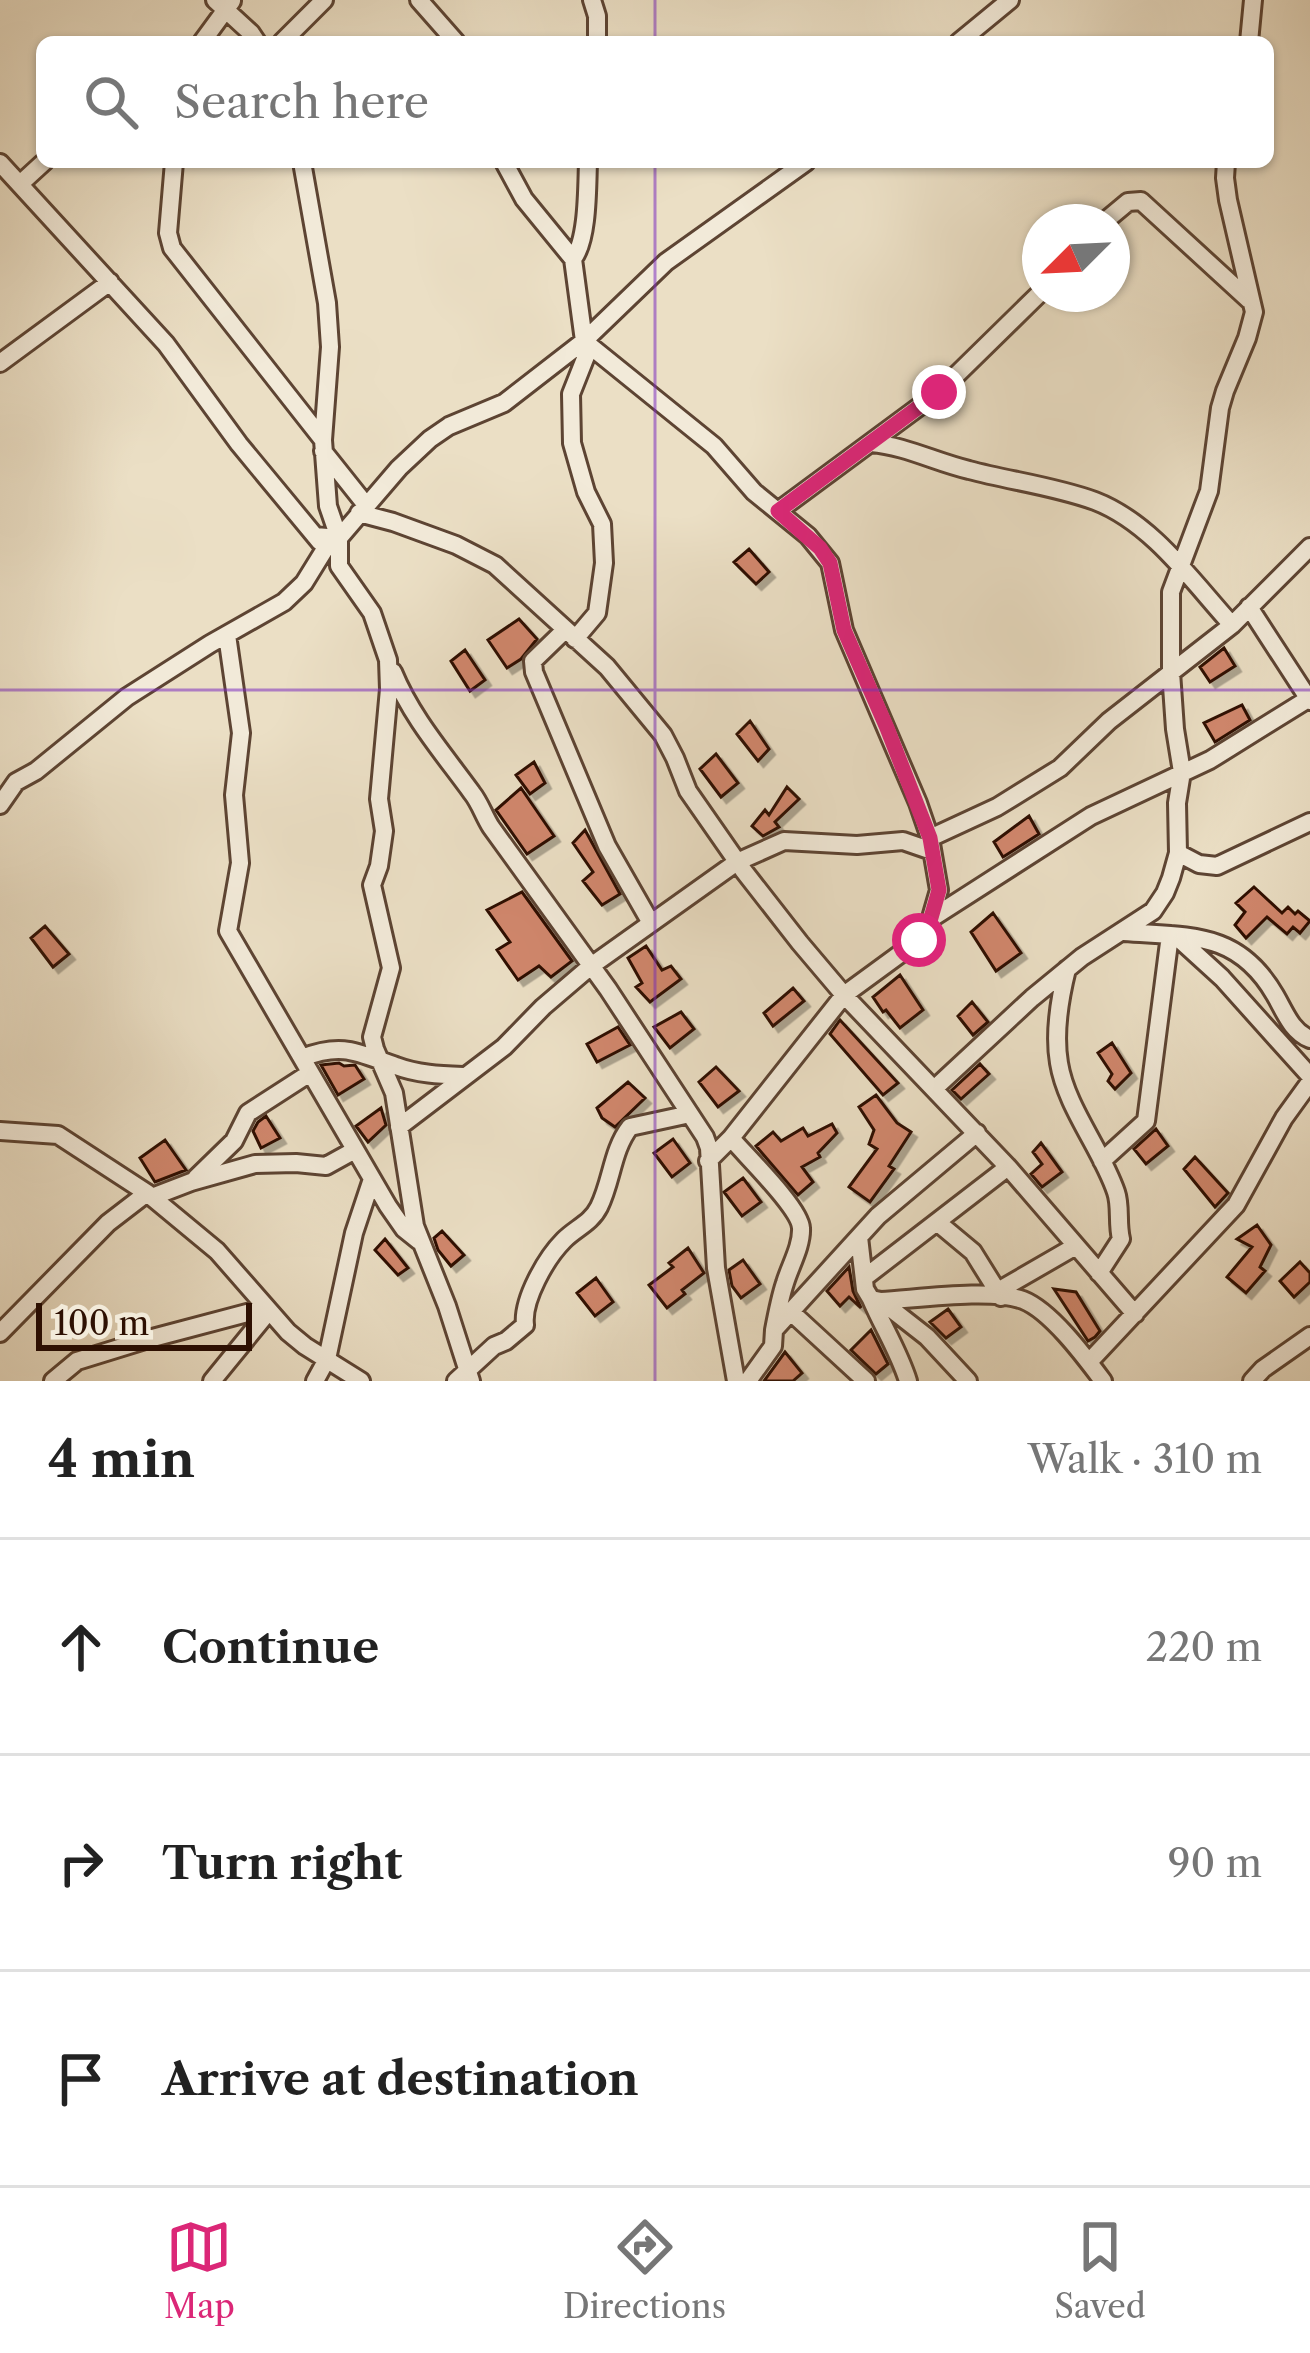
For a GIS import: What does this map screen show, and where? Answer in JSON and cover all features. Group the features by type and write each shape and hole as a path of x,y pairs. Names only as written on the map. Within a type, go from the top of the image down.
{"street":[{"path":"288,36 324,0"},
{"path":"419,0 451,36"},
{"path":"592,0 597,36"},
{"path":"966,36 1010,0"},
{"path":"1250,36 1253,0"},
{"path":"206,36 225,3 251,36"},
{"path":"0,163 166,344 239,444 326,541 372,613 410,709 477,799 705,1137 716,1268 736,1381"},
{"path":"20,184 37,168"},
{"path":"173,168 168,233 172,248 323,446 362,509 495,565 622,683 662,735 688,791 737,862 844,995 1008,1167 1135,1314"},
{"path":"1,802 12,785 128,697 294,593 313,571 326,541 323,446 330,347 303,168"},
{"path":"507,168 524,199 573,260 587,344 571,394 571,430 575,460 602,524 604,563 597,613 533,661 534,672 607,846 651,923"},
{"path":"573,260 583,235 588,168"},
{"path":"326,541 430,439 504,403 587,344 666,262 798,168"},
{"path":"934,1088 1031,998 1144,918 1160,903 1171,878 1178,853 1182,772 1175,729 1169,604 1209,491 1220,408 1253,317 1228,200 1226,168"},
{"path":"1126,204 1141,201 1252,303"},
{"path":"4,356 110,282"},
{"path":"778,511 939,392 1022,311"},
{"path":"587,344 714,446 754,492 820,548 830,563 844,630 931,844 939,890 926,935 844,995 708,1161"},
{"path":"871,442 1098,502 1131,521 1232,625"},
{"path":"399,1127 504,1047 591,966 737,862 784,841 931,844 1060,768 1109,721 1232,625 1310,547"},
{"path":"931,919 1090,816 1222,754 1308,695 1250,607"},
{"path":"227,635 241,734 234,795 240,862 228,931 372,1179 404,1229 419,1241"},
{"path":"388,660 379,799 384,831 372,885 392,968 372,1037 394,1093 419,1241 447,1306 465,1377"},
{"path":"1178,853 1199,864 1217,866 1310,823"},
{"path":"1121,931 1226,944 1247,958 1269,984 1293,1028 1310,1039"},
{"path":"1089,1362 1236,1205 1310,1079 1222,979 1173,936"},
{"path":"1102,1161 1146,1121 1173,936"},
{"path":"1067,969 1059,1066 1119,1198 1120,1238 1099,1273"},
{"path":"190,1182 233,1141 248,1113 320,1051 340,1048 420,1073 463,1076"},
{"path":"465,1377 494,1346 525,1325 523,1312 555,1250 592,1219 598,1208 630,1127 690,1114"},
{"path":"0,1130 58,1135 150,1195 218,1251 267,1310 305,1346 361,1381"},
{"path":"774,1330 878,1216 976,1133"},
{"path":"731,1138 801,1224 773,1346 748,1381"},
{"path":"0,1333 108,1222 150,1195 255,1164 326,1166 355,1150"},
{"path":"863,1278 1008,1167"},
{"path":"315,1381 327,1359 352,1240 372,1179"},
{"path":"937,1222 973,1252 999,1294"},
{"path":"859,1237 865,1289 927,1337 968,1381"},
{"path":"999,1294 1074,1247"},
{"path":"876,1300 999,1294 1019,1298 1077,1346 1103,1381"},
{"path":"876,1300 908,1381"},
{"path":"53,1381 77,1361 267,1310"},
{"path":"212,1381 267,1310"},
{"path":"790,1312 866,1381"},
{"path":"1252,1381 1310,1336"}],"building":[{"path":"749,549 769,572 756,584 734,562"},
{"path":"519,619 537,639 507,668 488,640"},
{"path":"1224,648 1235,666 1210,682 1200,667"},
{"path":"465,650 485,680 470,691 451,661"},
{"path":"1242,705 1250,720 1215,742 1204,723"},
{"path":"750,721 769,749 758,761 737,734"},
{"path":"716,754 738,783 721,797 700,769"},
{"path":"534,762 545,783 530,794 516,775"},
{"path":"787,787 799,799 775,822 779,827 763,836 752,826 765,810 769,815"},
{"path":"521,788 554,836 527,854 496,810"},
{"path":"1029,816 1039,834 1003,857 994,842"},
{"path":"585,830 620,894 602,905 583,881 593,872 573,843"},
{"path":"1254,887 1282,913 1288,907 1310,921 1300,933 1293,927 1287,934 1267,917 1246,938 1235,925 1245,912 1236,903"},
{"path":"522,892 572,961 551,977 539,966 518,980 497,950 510,942 487,910"},
{"path":"993,913 1021,953 996,971 971,932"},
{"path":"45,926 69,954 53,967 31,938"},
{"path":"646,946 662,970 671,966 681,979 650,1002 636,987 642,983 628,958"},
{"path":"900,975 923,1010 900,1028 873,997"},
{"path":"793,988 804,1001 773,1026 764,1013"},
{"path":"972,1002 988,1022 973,1035 958,1016"},
{"path":"681,1012 694,1029 670,1048 654,1027"},
{"path":"840,1020 898,1083 883,1095 830,1034"},
{"path":"618,1027 630,1045 597,1062 587,1044"},
{"path":"1112,1043 1131,1073 1115,1089 1108,1081 1112,1074 1098,1053"},
{"path":"980,1064 989,1074 961,1099 952,1090"},
{"path":"321,1065 355,1065 364,1079 338,1095"},
{"path":"716,1067 739,1091 718,1107 699,1082"},
{"path":"628,1082 645,1098 615,1127 597,1108"},
{"path":"876,1095 897,1123 911,1132 889,1166 894,1169 870,1202 849,1187 877,1149 869,1144 874,1130 859,1107"},
{"path":"381,1108 386,1125 368,1142 356,1126"},
{"path":"266,1116 280,1138 261,1148 253,1131"},
{"path":"832,1124 837,1133 818,1153 820,1157 802,1167 813,1182 798,1195 756,1146 773,1132 781,1141 803,1128 808,1136"},
{"path":"1156,1129 1168,1146 1146,1164 1134,1149"},
{"path":"673,1139 690,1163 672,1177 654,1153"},
{"path":"165,1140 186,1170 155,1182 140,1158"},
{"path":"1041,1143 1062,1172 1042,1187 1031,1174 1042,1164 1033,1152"},
{"path":"1195,1157 1228,1193 1215,1207 1184,1169"},
{"path":"743,1178 761,1202 742,1216 724,1192"},
{"path":"1257,1225 1271,1245 1260,1267 1265,1271 1246,1293 1227,1277 1252,1247 1237,1239"},
{"path":"442,1231 464,1255 451,1266 434,1238"},
{"path":"385,1239 408,1268 398,1275 375,1250"},
{"path":"688,1248 704,1273 667,1308 649,1285"},
{"path":"743,1260 760,1284 741,1298 729,1270"},
{"path":"1300,1262 1310,1273 1310,1282 1294,1297 1280,1281"},
{"path":"849,1267 861,1308 849,1297 840,1306 827,1291"},
{"path":"596,1278 613,1302 595,1316 577,1293"},
{"path":"1054,1289 1076,1292 1100,1331 1095,1337 1088,1341"},
{"path":"948,1309 961,1327 946,1338 930,1322"},
{"path":"871,1330 888,1364 876,1374 851,1350"},
{"path":"785,1352 802,1373 793,1381 764,1381"}],"route":[{"path":"919,940 926,935 939,890 930,838 844,630 830,563 778,511 939,392"}]}
